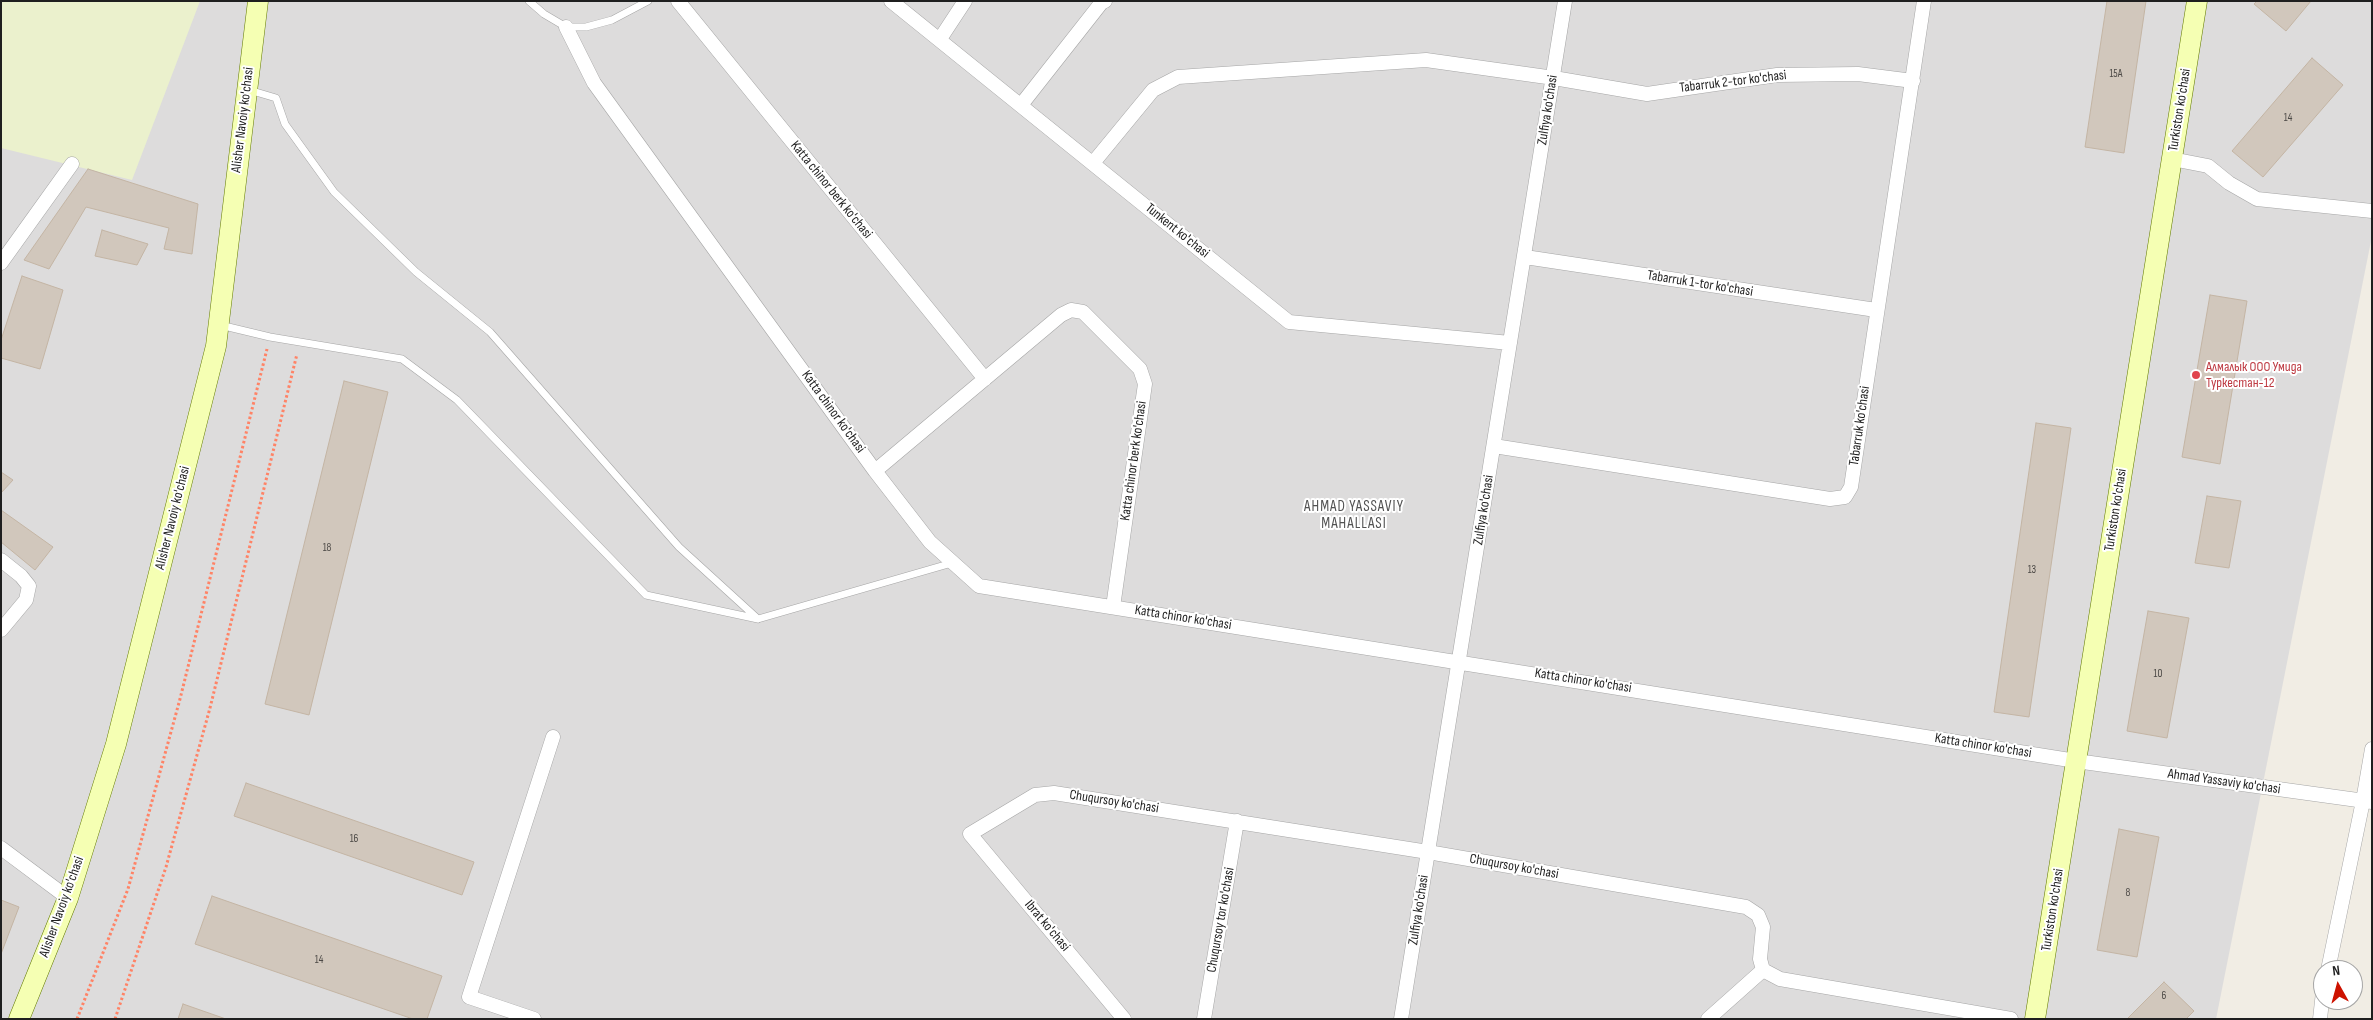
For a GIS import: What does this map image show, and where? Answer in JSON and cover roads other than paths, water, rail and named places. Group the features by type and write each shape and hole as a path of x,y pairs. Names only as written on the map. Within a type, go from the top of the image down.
{"street":[{"name":"Alisher Navoiy ko'chasi","path":"19,1019 68,898 116,744 216,346 258,1"},
{"name":"Katta chinor berk ko'chasi","path":"678,1 985,379"},
{"name":"Tunkent ko'chasi","path":"891,1 1289,322 1510,342"},
{"path":"940,39 965,1"},
{"path":"1021,105 1102,2 1105,1"},
{"name":"Zulfiya ko'chasi","path":"1401,1019 1565,1"},
{"name":"Tabarruk ko'chasi","path":"1494,446 1830,499 1845,497 1852,487 1876,310 1924,1"},
{"name":"Turkiston ko'chasi","path":"2035,1019 2197,1"},
{"name":"Katta chinor ko'chasi","path":"566,27 594,83 875,471 930,542 979,586 1460,661 2076,761"},
{"name":"Tabarruk 2-tor ko'chasi","path":"1093,163 1153,90 1178,77 1279,68 1426,60 1554,78 1647,94 1777,75 1858,74 1913,81"},
{"path":"2172,159 2208,166 2229,183 2257,199 2372,212"},
{"path":"1,263 72,164"},
{"name":"Tabarruk 1-tor ko'chasi","path":"1525,257 1876,310"},
{"name":"Katta chinor berk ko'chasi","path":"875,471 1061,315 1071,310 1083,312 1140,369 1146,384 1114,607"},
{"path":"1,560 21,576 29,586 26,600 1,630"},
{"path":"534,1019 469,997 553,737"},
{"path":"2330,960 2368,802 2372,749"},
{"name":"Ahmad Yassaviy ko'chasi","path":"2076,761 2368,802"},
{"name":"Chuqursoy ko'chasi","path":"970,834 1035,795 1054,793 1428,852 1746,907 1758,915 1762,927 1760,959 1763,970"},
{"name":"Chuqursoy tor ko'chasi","path":"1204,1019 1237,821"},
{"name":"Ibrat ko'chasi","path":"970,834 1124,1019"},
{"path":"1,848 68,898"},
{"path":"1708,1019 1763,970 1780,979 2011,1019"}],"lane":[{"path":"529,1 544,14 566,27 586,27 612,20 648,1"},
{"path":"247,89 276,98 285,124 334,192 416,272 490,332 679,547 758,619"},
{"path":"219,325 270,337 402,359 457,400 646,594 758,619 953,562"}],"place":[{"name":"Алмалык ООО Умида Туркестан-12","path":"2196,375"}],"district":[{"name":"AHMAD YASSAVIY MAHALLASI","path":"1354,516"}]}
